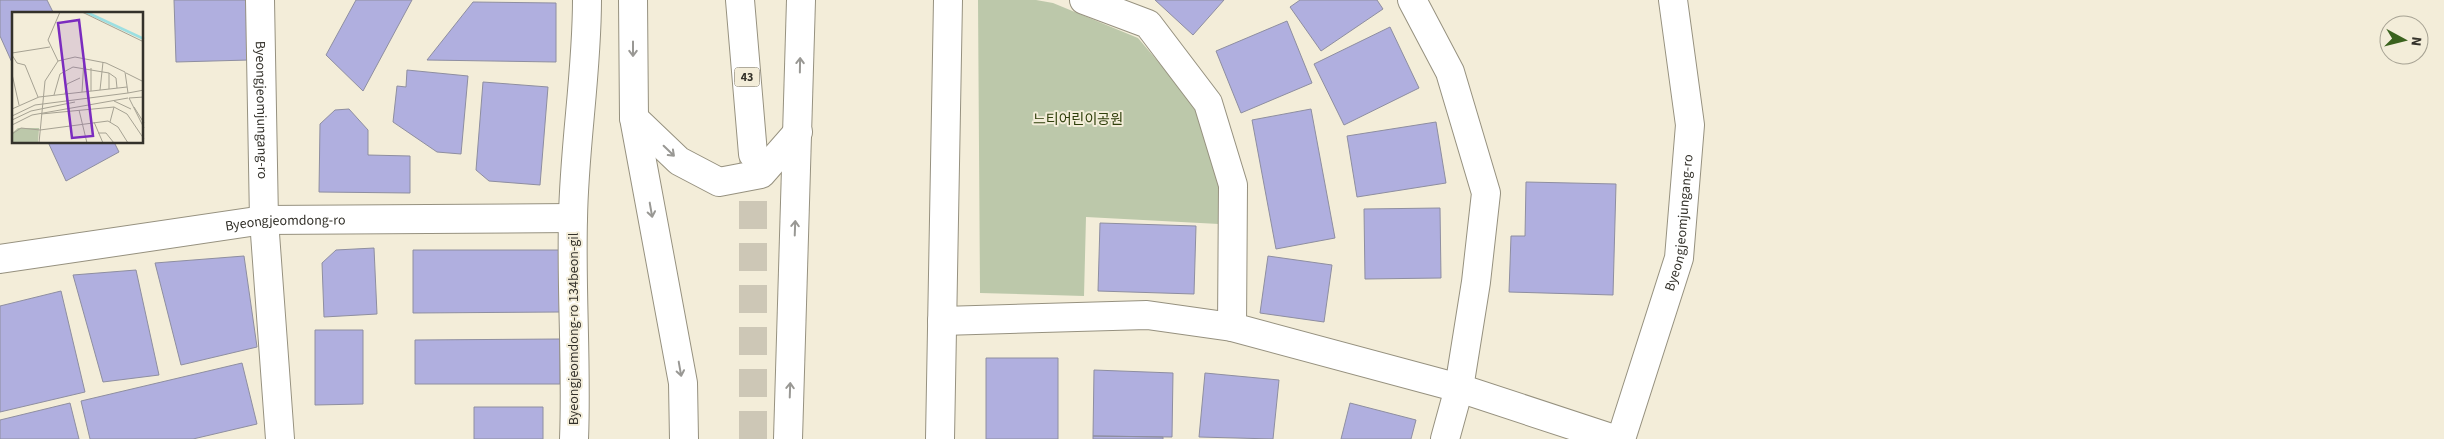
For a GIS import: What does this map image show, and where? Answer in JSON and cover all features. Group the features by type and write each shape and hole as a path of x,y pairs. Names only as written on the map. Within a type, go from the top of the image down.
{"main road":[{"name":"Byeongjeomjungang-ro","path":"260,0 264,220 280,439"},
{"path":"573,218 587,49 587,0"},
{"path":"633,0 634,118 683,383 684,439"},
{"name":"43","path":"740,0 753,154 757,0"},
{"path":"788,439 801,0"},
{"path":"940,439 948,0"},
{"path":"1084,0 1148,24 1208,103 1233,185 1232,327"},
{"path":"1412,0 1450,72 1486,193 1476,282 1459,388 1445,439"},
{"name":"Byeongjeomjungang-ro","path":"1621,439 1680,258 1690,125 1673,0"},
{"path":"634,118 679,161 718,182 761,174 798,132"},
{"name":"Byeongjeomdong-ro","path":"0,259 264,220 573,218"},
{"name":"Byeongjeomdong-ro 134beon-gil","path":"573,218 574,439"},
{"path":"942,321 1147,315 1232,327 1459,388 1614,439"}],"green space":[{"name":"느티어린이공원","path":"978,0 1036,0 1053,3 1138,38 1195,105 1222,190 1219,224 1086,217 1084,296 980,293"}],"building":[{"path":"0,0 47,0 53,12 12,12 12,63 0,36"},
{"path":"174,0 247,0 249,60 176,62"},
{"path":"356,0 412,0 363,91 326,55"},
{"path":"1155,0 1224,0 1193,35"},
{"path":"1300,0 1377,0 1383,9 1321,51 1290,7"},
{"path":"473,2 556,3 556,62 427,60"},
{"path":"1287,21 1312,83 1241,113 1216,51"},
{"path":"1390,27 1419,88 1344,125 1314,64"},
{"path":"407,70 468,76 461,154 437,152 393,122 397,86 406,87"},
{"path":"483,82 548,87 540,185 489,181 476,170"},
{"path":"349,109 368,130 368,155 410,156 410,193 319,192 320,124 335,110"},
{"path":"1311,109 1335,238 1276,249 1252,120"},
{"path":"1436,122 1446,183 1357,197 1347,136"},
{"path":"49,144 115,144 119,152 66,181"},
{"path":"1526,182 1616,184 1613,295 1509,292 1511,236 1525,236"},
{"path":"1440,208 1441,278 1365,279 1364,209"},
{"path":"1100,223 1196,226 1194,294 1098,291"},
{"path":"374,248 377,314 324,317 322,263 336,250"},
{"path":"413,250 559,250 560,312 413,313"},
{"path":"244,256 257,347 181,365 155,263"},
{"path":"1268,256 1332,265 1324,322 1260,313"},
{"path":"136,270 159,375 103,382 73,275"},
{"path":"61,291 85,392 0,412 0,306"},
{"path":"315,330 363,330 363,404 315,405"},
{"path":"560,339 560,384 415,384 415,340"},
{"path":"986,358 1058,358 1058,439 986,439"},
{"path":"242,363 257,424 193,439 90,439 81,401"},
{"path":"1094,370 1173,373 1172,437 1093,436"},
{"path":"1205,373 1279,380 1273,439 1199,437"},
{"path":"70,403 79,439 0,439 0,420"},
{"path":"1350,403 1416,420 1411,439 1341,439"},
{"path":"474,407 543,407 543,439 474,439"},
{"path":"1093,436 1163,437 1163,439 1093,439"}],"tunnel":[{"path":"753,154 753,439"}]}
